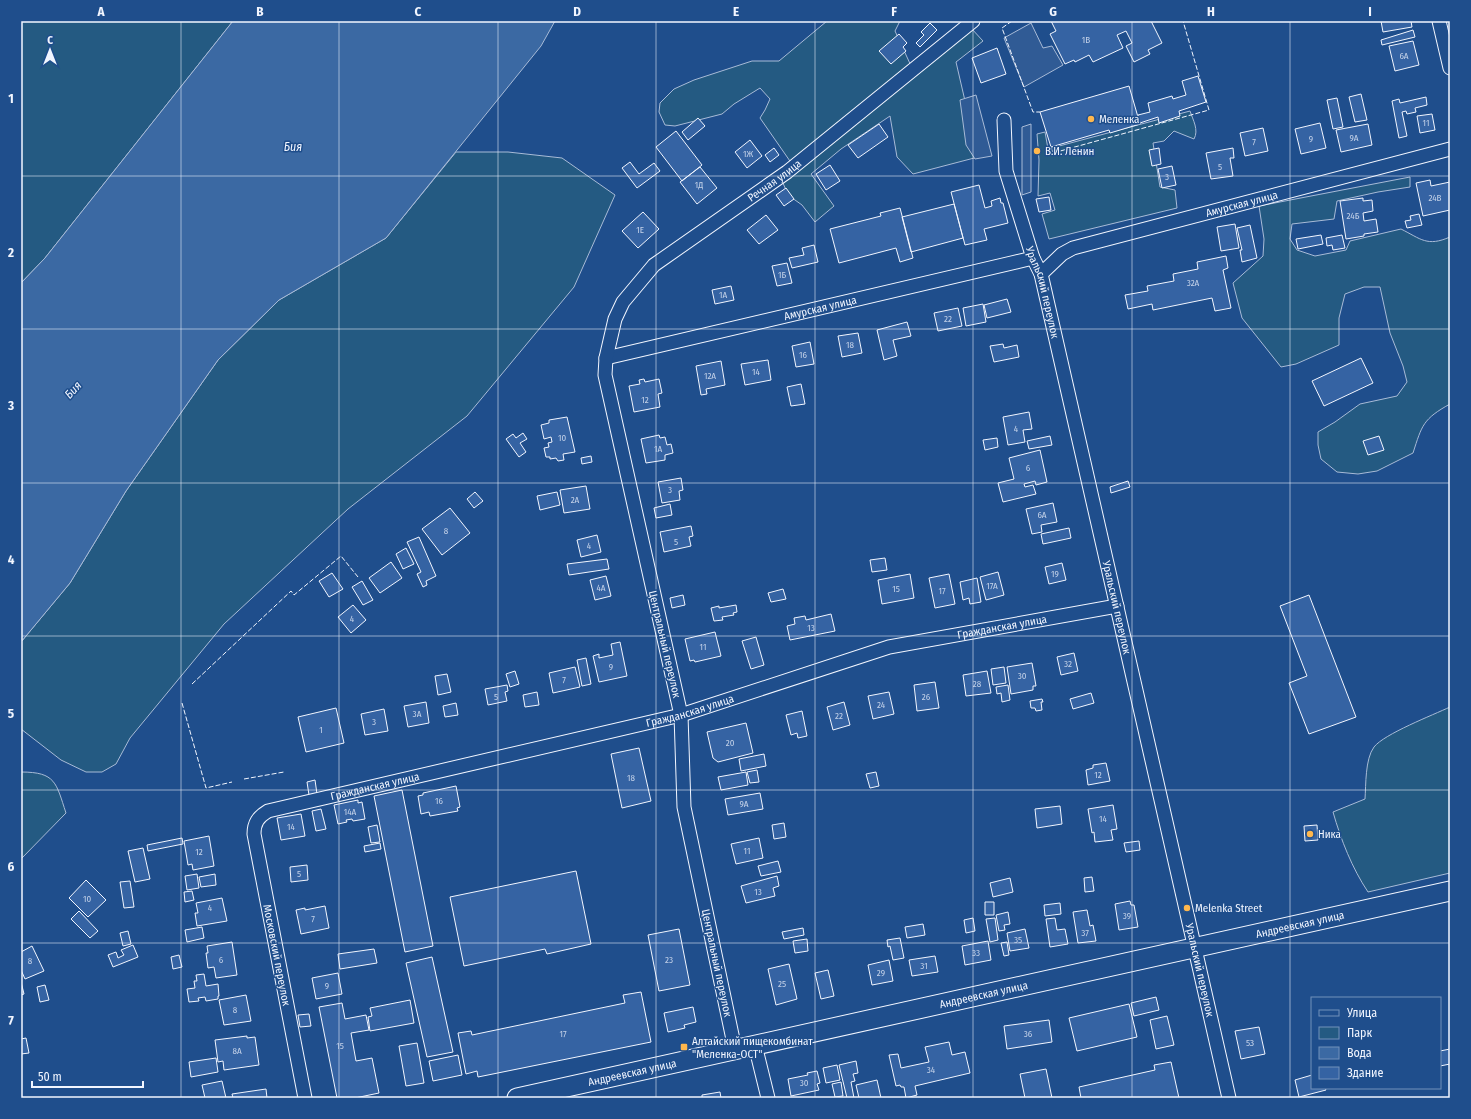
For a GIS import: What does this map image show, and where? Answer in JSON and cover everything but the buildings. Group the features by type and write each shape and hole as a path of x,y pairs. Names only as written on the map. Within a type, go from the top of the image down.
{"street":[{"name":"Речная улица","path":"606,358 615,320 623,302 654,265 787,172 973,21"},
{"path":"1439,21 1450,68"},
{"name":"Уральский переулок","path":"1004,120 1006,171 1033,258 1041,274 1229,1098"},
{"name":"Амурская улица","path":"1041,274 1062,254 1073,248 1450,149"},
{"name":"Амурская улица","path":"606,358 1033,258"},
{"name":"Центральный переулок","path":"606,358 604,375 681,715 684,807 735,1049"},
{"name":"Гражданская улица","path":"262,815 268,811 681,715 889,647 1117,606"},
{"name":"Московский переулок","path":"262,815 256,821 254,834 305,1098"},
{"name":"Андреевская улица","path":"517,1098 1450,891"},
{"path":"755,1045 768,1098"}],"green space":[{"path":"21,21 233,21 45,258 21,283"},
{"path":"827,21 900,21 895,31 912,68 792,164 760,118 770,99 760,88 734,104 722,114 675,126 665,125 659,112 660,103 674,89 694,80 752,61 779,61"},
{"path":"971,28 983,41 956,62 978,157 913,174 897,157 890,116 841,149 811,174 834,206 815,222 802,205 788,195 783,183"},
{"path":"1190,111 1196,129 1194,139 1174,131 1164,141 1153,143 1160,187 1175,190 1177,208 1049,239 1042,214 1055,210 1050,193 1038,196 1039,160 1037,134 1045,132 1048,149"},
{"path":"456,152 508,152 562,158 615,195 574,287 467,416 348,509 224,624 130,738 116,764 102,772 86,772 61,760 21,729 21,642 70,583 126,491 218,360 279,300 386,238"},
{"path":"1410,177 1410,187 1337,201 1334,219 1292,224 1290,239 1297,250 1315,256 1346,250 1350,241 1401,229 1419,239 1430,242 1450,237 1450,404 1434,414 1425,424 1413,453 1377,471 1358,474 1337,472 1321,459 1318,445 1318,432 1360,404 1397,396 1407,382 1403,366 1390,333 1380,287 1364,287 1345,294 1339,318 1339,345 1296,364 1281,367 1242,318 1233,283 1263,256 1264,239 1259,206"},
{"path":"1450,707 1450,873 1368,892 1348,854 1333,812 1365,799 1366,772 1369,758 1374,747 1379,742 1398,731"},
{"path":"21,772 41,774 53,781 60,794 66,813 21,859"}],"shaded area":[{"path":"1031,23 1043,48 1052,46 1063,65 1024,87 1004,38"},
{"path":"976,95 992,156 975,159 966,145 960,100"},
{"path":"1031,124 1031,192 1022,195 1022,127"}],"water":[{"name":"Бия","path":"233,21 555,21 541,46 386,238 279,300 218,360 126,491 70,583 21,642 21,283 45,258"}],"fence":[{"path":"1012,21 1002,28 1033,112 1040,112"},
{"path":"1051,147 1053,153 1209,110 1183,21"},
{"path":"192,684 291,591 294,595 341,556 358,577"},
{"path":"182,703 206,788 232,782"},
{"path":"244,779 284,772"}],"place":[{"name":"Меленка","path":"1091,119"},
{"name":"В.И. Ленин","path":"1037,151"},
{"name":"Ника","path":"1310,834"},
{"name":"Melenka Street","path":"1187,908"},
{"name":"Алтайский пищекомбинат \"Меленка-ОСТ\"","path":"684,1047"}]}
